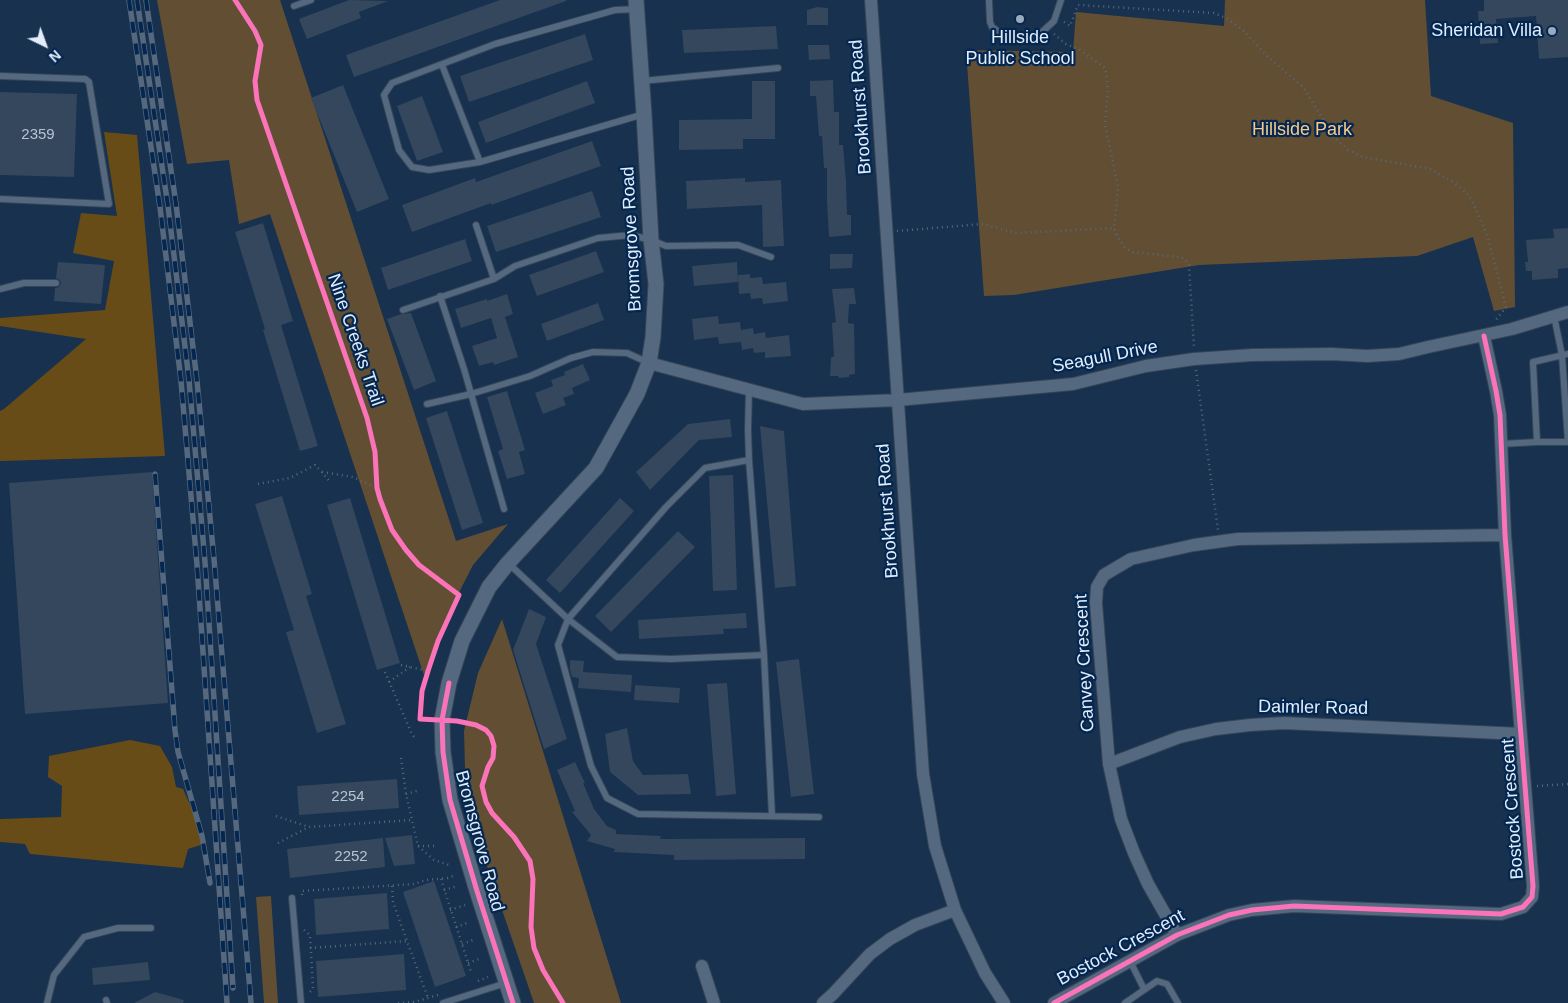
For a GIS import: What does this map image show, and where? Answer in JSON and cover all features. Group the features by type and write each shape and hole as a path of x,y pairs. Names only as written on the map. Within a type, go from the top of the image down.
{"street":[{"name":"Brookhurst Road","path":"872,0 923,774 935,846 955,910 985,973 1004,1003"},
{"name":"Bromsgrove Road","path":"513,1003 450,800 443,752 442,720 449,683 462,642 489,587 508,563 596,468 637,394 649,363 653,337 656,284 651,240 636,5"},
{"name":"Seagull Drive","path":"649,363 803,404 898,400 1073,384 1146,366 1194,359 1252,355 1332,354 1367,356 1399,354 1484,336 1568,312"},
{"name":"Bostock Crescent","path":"1054,1003 1177,935 1228,915 1252,910 1294,906 1501,914 1523,907 1532,897 1533,886 1505,535 1500,415 1484,336"},
{"name":"Canvey Crescent","path":"1177,935 1148,884 1134,853 1121,818 1109,764 1096,612 1097,586 1104,575 1131,559 1194,544 1275,538 1505,535"},
{"name":"Daimler Road","path":"1109,764 1180,737 1250,724 1284,723 1521,734"},
{"path":"822,1003 833,994 870,954 890,939 915,925 955,910"},
{"path":"702,966 714,1003"}],"lane":[{"path":"294,6 311,0"},
{"path":"989,0 990,22 992,26 1000,33 1009,37 1022,38 1042,32 1056,18 1061,0"},
{"path":"636,5 495,44 392,83 384,95 399,150 412,167 429,170 480,162 644,114"},
{"path":"442,65 480,162"},
{"path":"642,81 778,68"},
{"path":"0,76 85,79 89,82 109,204 0,199"},
{"path":"476,225 494,279"},
{"path":"404,310 440,296 494,279 515,266 598,238 631,235 666,246 738,245 771,257"},
{"path":"0,289 24,283 56,283"},
{"path":"440,296 456,343 504,509"},
{"path":"1501,444 1568,442 1565,355 1554,316"},
{"path":"427,404 471,394 530,376 571,358 593,352 627,353 649,363"},
{"path":"1537,442 1533,362 1565,355"},
{"path":"749,389 749,460 764,655 772,816"},
{"path":"749,460 705,468 666,507 568,619 558,645 591,766 607,798 638,814 819,817"},
{"path":"508,563 568,619 617,657 671,659 764,655"},
{"path":"292,898 301,1003"},
{"path":"47,1003 54,975 84,937 118,928 151,928"},
{"path":"1130,961 1144,989"},
{"path":"1125,1003 1157,981 1167,984 1178,1003"},
{"path":"443,1003 506,983"}],"path":[{"path":"1056,18 1070,26 1078,5 1214,13 1228,19 1244,31 1267,56 1302,87 1334,137 1348,150 1363,157 1430,170 1453,182 1467,193 1488,238 1506,307 1484,336"},
{"path":"1064,22 1054,35 1066,44 1080,50 1104,68 1108,88 1105,124 1118,186 1114,228 1117,236 1125,248 1133,252 1180,257 1185,259 1189,265 1194,359 1220,542"},
{"path":"887,232 983,224 1016,233 1114,228"},
{"path":"258,484 290,478 315,465 330,482"},
{"path":"322,472 353,478 378,491"},
{"path":"377,479 378,491"},
{"path":"426,678 430,663"},
{"path":"402,665 428,671"},
{"path":"389,682 410,667"},
{"path":"385,672 416,740"},
{"path":"401,758 406,794 418,846 434,860 449,865"},
{"path":"1525,787 1568,784"},
{"path":"406,794 420,790"},
{"path":"276,816 309,827 412,820"},
{"path":"278,843 309,827"},
{"path":"418,846 434,846"},
{"path":"302,901 302,891 414,884 455,875"},
{"path":"440,878 470,972"},
{"path":"392,886 393,902 428,998"},
{"path":"444,890 458,886"},
{"path":"450,910 465,905"},
{"path":"304,921 304,931 310,935 313,988 308,994 310,1000"},
{"path":"456,927 470,922"},
{"path":"462,944 476,939"},
{"path":"310,948 407,941"},
{"path":"468,963 482,958"}],"green space":[{"path":"157,0 280,0 456,541 508,524 473,565 448,614 424,675 270,214 239,224 229,160 187,164"},
{"name":"Hillside Park","path":"1225,0 1425,0 1431,96 1513,123 1515,307 1494,311 1473,237 1417,256 1199,265 1014,295 984,296 966,50 1073,52 1076,12 1224,26"},
{"path":"502,619 621,1003 534,1003 466,805 464,731 478,673"},
{"path":"271,896 278,1003 264,1003 256,897"}],"shaded area":[{"path":"104,132 137,135 165,456 0,461 0,411 86,339 0,326 0,318 105,310 114,261 73,253 81,213 117,216"},
{"path":"130,740 160,746 172,767 176,787 183,789 201,829 201,845 188,849 183,868 30,854 25,844 0,842 0,819 61,817 62,786 48,777 49,756"}],"building":[{"path":"349,0 388,1 359,12 361,18 307,39 299,19"},
{"path":"500,0 566,1 354,77 346,55"},
{"name":"Sheridan Villa","path":"1484,0 1568,0 1568,57 1539,59 1536,16 1496,19 1498,43 1480,44 1478,11 1484,11"},
{"path":"817,7 828,8 828,25 807,25 807,10"},
{"path":"776,26 778,49 684,53 682,30"},
{"path":"585,34 593,60 469,102 460,76"},
{"path":"808,45 829,45 830,59 809,60"},
{"path":"833,80 834,112 839,112 839,145 843,145 847,215 851,215 851,235 829,237 827,168 824,168 822,136 819,136 816,96 810,96 810,81"},
{"path":"587,81 595,103 486,143 478,122"},
{"path":"752,81 775,81 775,139 743,139 743,149 679,150 679,120 752,119"},
{"path":"343,85 389,199 357,212 311,98"},
{"path":"0,92 77,94 74,177 0,175"},
{"path":"422,96 443,152 417,161 397,106"},
{"path":"592,141 601,166 412,232 402,205 475,178 476,182"},
{"path":"745,178 745,182 781,180 784,246 763,247 762,205 687,209 686,181"},
{"path":"592,191 601,217 496,252 487,226"},
{"path":"263,223 293,321 281,325 318,446 300,451 235,232"},
{"path":"1568,228 1568,268 1558,269 1558,278 1532,280 1532,271 1526,271 1525,262 1528,262 1526,240 1554,238 1553,229"},
{"path":"465,239 472,261 388,290 381,268"},
{"path":"596,251 604,272 537,296 529,275"},
{"path":"830,254 853,254 852,268 830,269"},
{"path":"58,262 105,265 101,304 54,301 55,288 59,287 61,283 56,278"},
{"path":"737,262 738,282 694,286 692,266"},
{"path":"750,274 750,278 762,277 763,284 786,282 788,301 763,304 762,298 751,299 750,293 739,294 738,275"},
{"path":"854,288 856,304 849,304 848,323 854,324 855,374 839,378 838,376 830,376 831,357 834,357 832,323 836,322 832,289"},
{"path":"507,294 513,314 505,317 518,357 494,365 493,362 479,366 472,346 497,338 491,318 461,328 455,309"},
{"path":"598,303 604,320 547,341 541,324"},
{"path":"411,313 436,381 414,390 387,319"},
{"path":"718,316 719,324 740,322 741,330 753,328 754,334 765,332 766,338 789,335 791,356 765,358 765,352 754,353 753,348 742,350 741,342 719,344 718,337 694,340 692,319"},
{"path":"583,364 590,380 572,388 574,394 563,398 566,405 543,414 535,393 553,386 551,380 565,375 564,372"},
{"path":"507,391 525,450 519,452 525,474 507,479 498,451 503,449 487,397"},
{"path":"447,411 483,523 462,530 426,418"},
{"path":"730,419 732,437 699,440 650,490 636,472 688,424"},
{"path":"760,426 784,431 796,586 775,588"},
{"path":"152,472 168,703 25,714 9,483"},
{"path":"733,475 737,590 713,591 709,476"},
{"path":"282,496 312,594 306,596 346,724 317,733 286,632 294,630 255,504"},
{"path":"350,498 400,663 377,670 327,505"},
{"path":"620,498 634,511 560,593 546,580"},
{"path":"678,531 695,547 611,632 595,616"},
{"path":"529,609 546,617 536,644 567,739 544,749 513,650"},
{"path":"746,613 747,628 723,629 724,634 639,639 638,620"},
{"path":"799,659 814,794 791,797 776,662"},
{"path":"570,660 584,661 583,672 632,675 631,692 578,688 579,678 572,677"},
{"path":"727,683 736,794 716,796 707,684"},
{"path":"635,685 680,688 679,703 634,700"},
{"path":"627,728 633,761 643,775 688,774 691,794 638,795 610,772 605,734"},
{"path":"575,762 594,809 607,826 616,830 616,834 661,836 660,839 805,838 805,859 674,860 674,855 614,852 615,849 587,841 591,835 572,812 575,811 557,770"},
{"path":"397,779 399,808 299,815 297,786"},
{"path":"412,835 415,864 394,866 385,838"},
{"path":"383,838 385,867 290,878 287,849"},
{"path":"434,881 466,976 435,987 403,892"},
{"path":"387,893 389,929 316,935 314,899"},
{"path":"404,954 406,990 318,997 316,961"},
{"path":"148,962 150,980 93,985 92,968"},
{"path":"155,992 184,1000 183,1003 134,1003"}],"railway":[{"path":"129,0 160,207 181,381 197,565 227,1003"},
{"path":"137,0 168,206 189,380 205,562 233,988"},
{"path":"146,0 176,204 197,381 214,559 251,1003"},
{"path":"155,474 175,730 178,752 202,836 210,883"}],"cycle path":[{"name":"Nine Creeks Trail","path":"235,0 255,31 261,45 255,81 257,100 367,418 375,452 377,488 380,499 392,530 406,550 419,565 459,595 438,641 428,671 422,691 420,719 457,721 476,725 486,730 491,736 494,746 493,758 482,786 486,802 492,813 514,837 530,861 533,879 531,927 534,948 543,970 563,1003"},
{"path":"1054,1003 1177,935 1229,915 1252,910 1294,906 1501,914 1523,907 1532,897 1533,886 1505,535 1500,415 1484,336"},
{"path":"449,683 442,720 443,752 450,800 513,1003"}],"place":[{"name":"Hillside Public School","path":"1020,19"},
{"name":"Sheridan Villa","path":"1552,31"}]}
